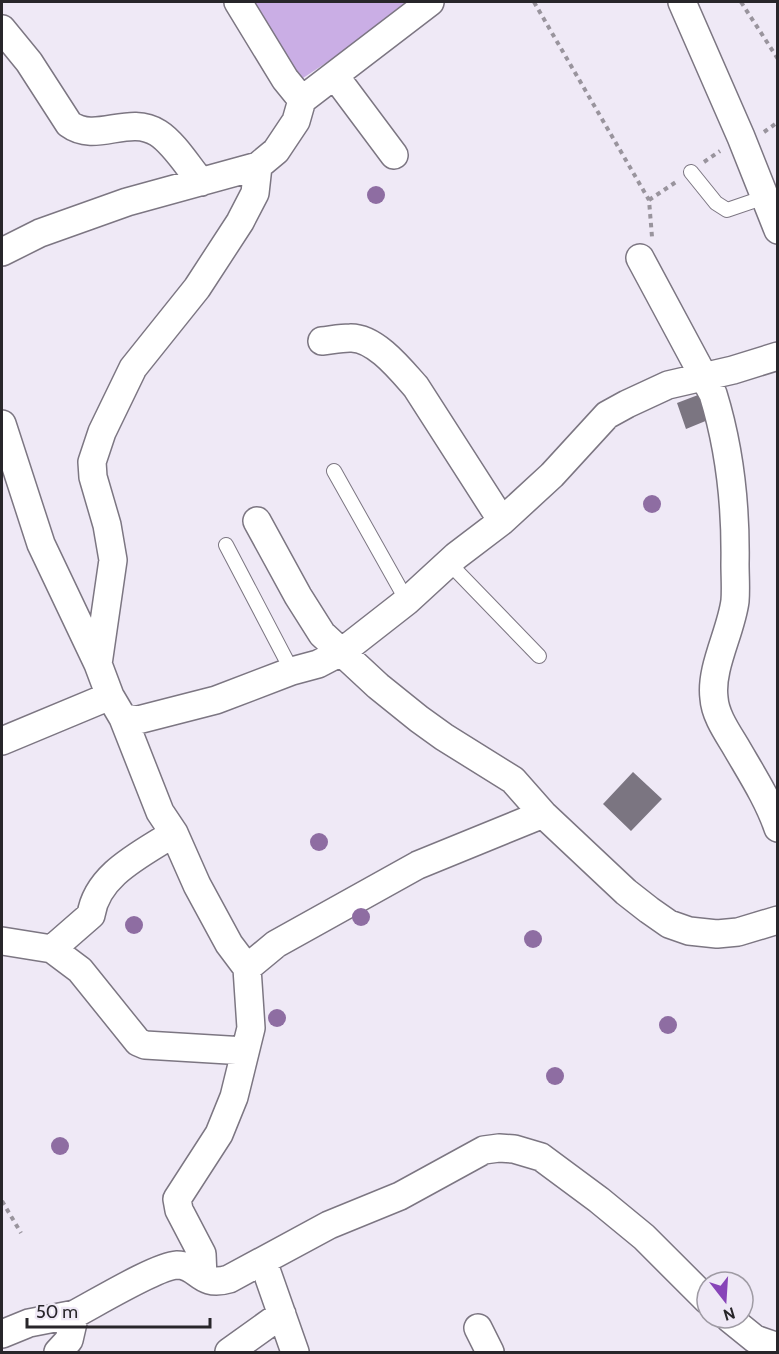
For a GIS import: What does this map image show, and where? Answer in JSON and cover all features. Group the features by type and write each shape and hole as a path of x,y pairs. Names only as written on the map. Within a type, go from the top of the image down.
{"street":[{"path":"238,2 285,79 302,100"},
{"path":"2,252 40,233 127,202 258,166 276,151 296,122 302,100 430,2"},
{"path":"682,2 741,137 767,185 777,230"},
{"path":"2,29 29,62 69,124 77,130 87,132 128,126 149,129 166,140 201,182"},
{"path":"335,76 394,155"},
{"path":"98,664 113,560 107,525 93,477 92,462 102,432 133,368 197,288 240,222 255,193 258,166"},
{"path":"640,258 713,394 718,410 731,481 736,532 735,599 716,675 713,697 715,707 726,730 757,783 777,828"},
{"path":"322,341 352,337 367,342 387,356 416,387 502,521"},
{"path":"2,741 117,707 138,720 216,700 292,670 318,664 343,651 407,601 449,563 502,521 552,475 608,414 668,386 777,356"},
{"path":"2,424 41,544 98,664 160,812 174,833 197,885 229,944 247,968 251,1028 230,1111 219,1134 177,1199 179,1210 202,1254 203,1277"},
{"path":"257,521 298,596 322,634 343,651 378,686 418,719 513,780 543,814 626,892 669,924 689,931 717,934 738,932 777,920"},
{"path":"247,968 276,944 418,865 543,814"},
{"path":"52,949 91,915 91,907 105,883 116,871 174,833"},
{"path":"2,941 52,949 80,970 138,1042 145,1046 245,1051"},
{"path":"2,1334 29,1323 75,1314 170,1266 185,1267 208,1281 222,1281 329,1225 400,1196 484,1150 499,1148 514,1149 541,1157 644,1237 695,1288"},
{"path":"263,1261 295,1353"},
{"path":"58,1353 69,1340 75,1314"},
{"path":"229,1353 282,1314"},
{"path":"478,1328 490,1353"},
{"path":"744,1330 755,1339 777,1347"}],"lane":[{"path":"691,172 716,203 727,210 767,185"},
{"path":"334,471 407,601"},
{"path":"226,545 292,670"},
{"path":"449,563 539,656"}],"path":[{"path":"534,2 649,200 652,244 640,258"},
{"path":"741,2 777,59"},
{"path":"649,200 741,137 751,141 777,122"},
{"path":"2,1201 21,1233"}],"shaded area":[{"path":"250,2 418,2 294,84"}],"building":[{"path":"698,395 708,420 686,429 677,403"},
{"path":"633,772 662,799 631,831 603,804"}]}
